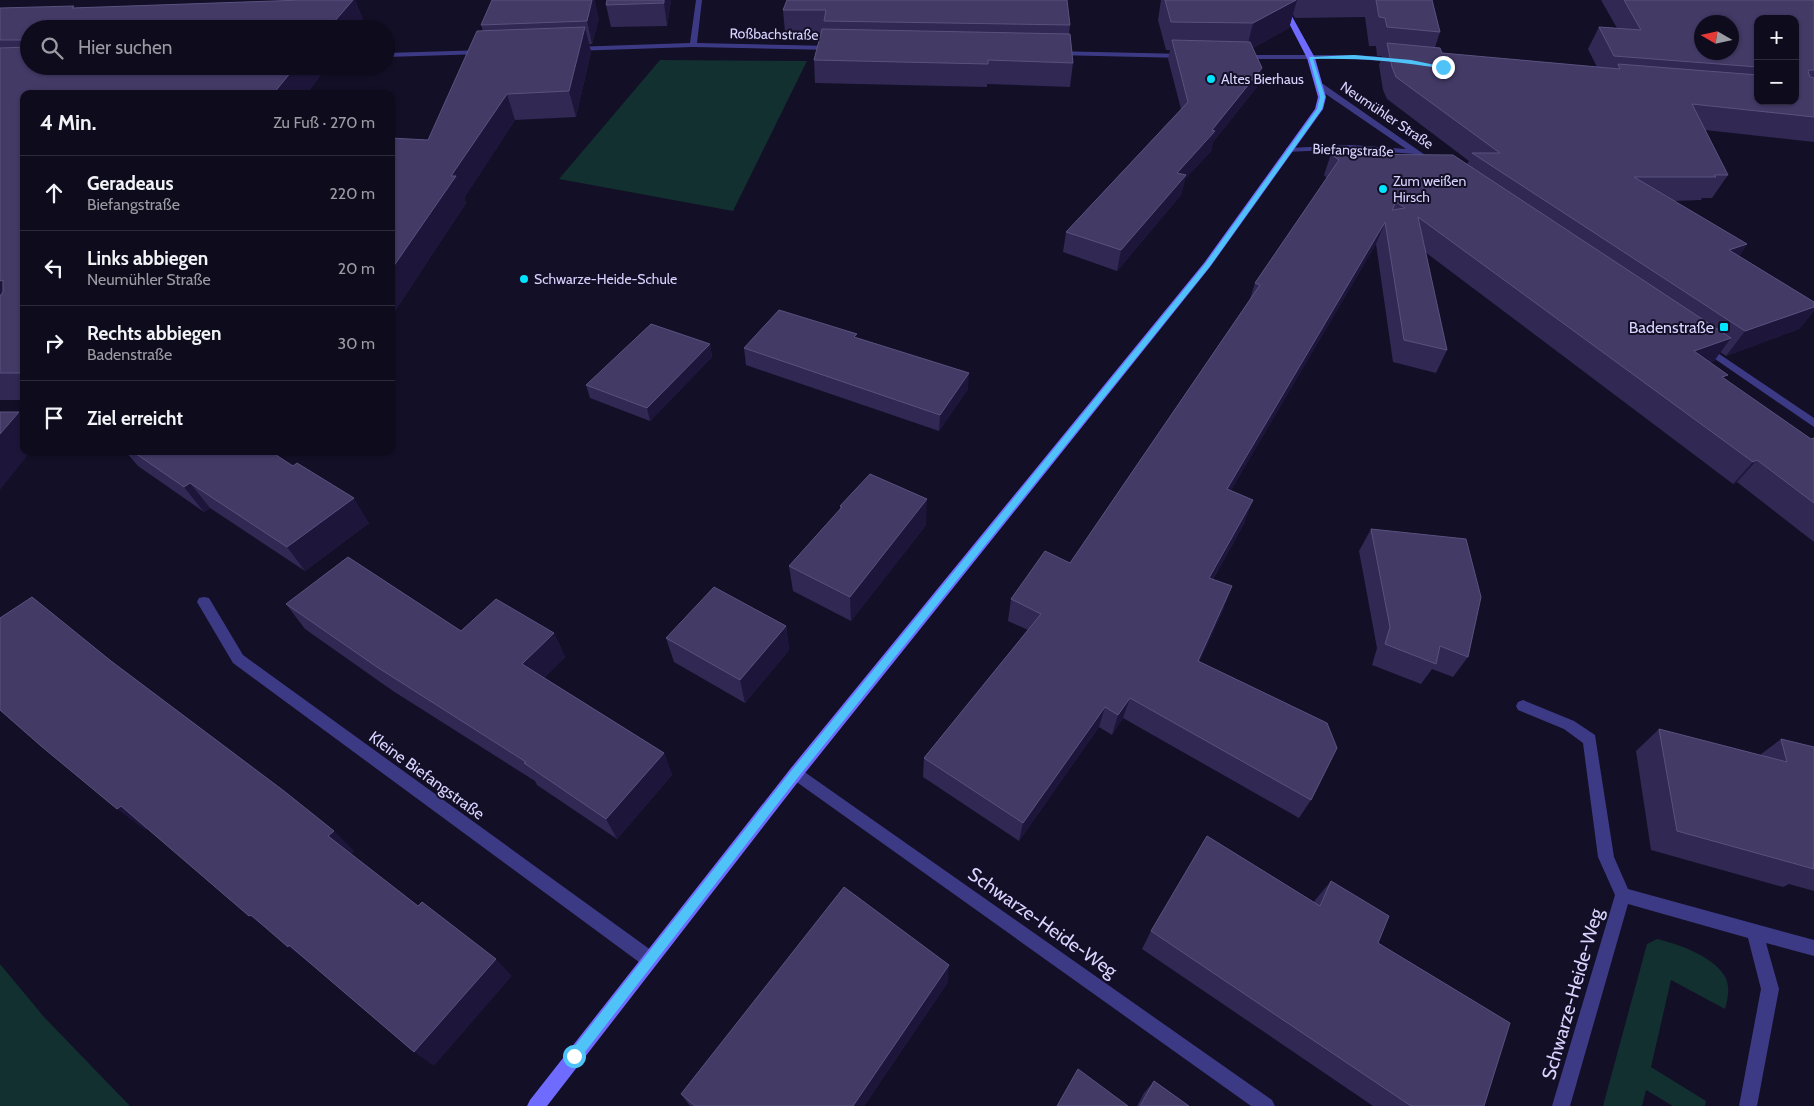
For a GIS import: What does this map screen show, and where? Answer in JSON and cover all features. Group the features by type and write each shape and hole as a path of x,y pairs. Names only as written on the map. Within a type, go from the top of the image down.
{"main road":[{"name":"Neumühler Straße","path":"1280,0 1311,58 1320,86"},
{"name":"Biefangstraße","path":"536,1106 796,773 1207,265 1319,109 1322,97 1320,86"}],"street":[{"path":"694,45 699,0"},
{"name":"Roßbachstraße","path":"564,49 694,45 843,48"},
{"path":"395,55 494,51"},
{"path":"1042,52 1191,56"},
{"path":"1231,56 1354,57 1402,61"},
{"name":"Neumühler Straße","path":"1320,86 1439,167"},
{"name":"Biefangstraße","path":"1289,150 1351,147 1417,152"},
{"path":"1695,340 1814,423"},
{"name":"Kleine Biefangstraße","path":"204,602 238,659 649,960"},
{"name":"Schwarze-Heide-Weg","path":"1523,706 1569,725 1590,740 1606,857 1623,895 1561,1106"},
{"name":"Schwarze-Heide-Weg","path":"796,773 1266,1106"},
{"name":"Schwarze-Heide-Weg","path":"1623,895 1814,948"},
{"path":"1748,1106 1770,989 1756,932"}],"green space":[{"path":"660,60 807,61 733,211 559,179"},
{"path":"1657,939 1675,944 1703,957 1719,968 1728,983 1725,1009 1671,980 1651,1067 1706,1101 1705,1106 1673,1106 1646,1090 1642,1106 1603,1106 1647,944"},
{"path":"0,964 44,1017 130,1106 0,1106"}],"building":[{"path":"353,0 336,20 20,20 20,40 0,40 0,8 74,6 72,8"},
{"path":"492,0 592,0 587,21 481,25"},
{"path":"607,0 664,0 664,3 606,5"},
{"path":"787,0 1067,0 1070,25 824,21 826,10 783,10"},
{"path":"1165,0 1296,0 1253,23 1171,22"},
{"path":"1376,0 1432,0 1440,32 1387,27 1385,18 1379,17"},
{"path":"1624,0 1814,0 1814,70 1808,71 1810,77 1814,78 1814,117 1692,104 1728,175 1714,175 1716,177 1634,177 1747,244 1729,250 1814,302 1814,307 1745,331 1472,153 1500,153 1396,77 1387,43 1440,48 1442,53 1620,69 1618,64 1754,75 1754,105 1799,105 1799,15 1754,15 1754,67 1614,56 1599,27 1641,30"},
{"path":"585,27 569,91 507,94 451,176 456,176 395,264 395,138 428,140 477,31"},
{"path":"822,29 1070,34 1073,63 988,60 988,64 814,60"},
{"path":"1172,40 1250,42 1262,68 1212,130 1215,131 1177,173 1186,175 1121,250 1066,232 1188,102"},
{"path":"20,47 20,75 289,75 276,90 20,90 20,373 0,373 0,296 3,292 3,280 0,281 0,48"},
{"path":"1331,154 1453,155 1731,338 1694,351 1728,375 1722,377 1811,439 1814,438 1814,503 1757,460 1753,462 1418,217 1447,350 1404,340 1385,222 1227,489 1253,500 1209,578 1232,586 1198,661 1327,723 1337,748 1311,800 1130,698 1118,715 1105,707 1023,823 924,758 1041,614 1011,599 1045,551 1070,563 1260,285 1255,283 1339,160","holes":["1396,202 1405,208 1392,210"]},
{"path":"779,310 857,334 854,337 969,373 940,415 744,348"},
{"path":"651,324 710,344 647,408 586,385"},
{"path":"0,412 19,412 0,434"},
{"path":"138,455 276,455 293,466 297,463 354,498 287,547 190,483 184,487"},
{"path":"870,474 927,499 850,597 789,566"},
{"path":"1371,529 1466,539 1481,597 1468,657 1440,646 1436,664 1385,644 1390,627"},
{"path":"348,557 461,631 496,599 554,633 522,664 664,753 606,819 524,763 526,762 377,667 286,604"},
{"path":"714,587 786,626 740,680 666,638"},
{"path":"32,597 111,661 334,831 328,836 418,906 422,902 496,959 414,1052 289,945 288,947 251,915 249,916 121,806 117,809 0,710 0,618"},
{"path":"1659,729 1787,762 1781,739 1814,747 1814,869 1677,831"},
{"path":"1207,836 1320,906 1331,881 1389,916 1378,943 1510,1023 1484,1106 1411,1106 1151,931"},
{"path":"844,887 949,965 853,1106 695,1106 681,1094"},
{"path":"1078,1069 1128,1106 1057,1106"},
{"path":"1154,1081 1189,1106 1140,1106"}],"place":[{"name":"Altes Bierhaus","path":"1211,79"},
{"name":"Zum weißen Hirsch","path":"1383,189"},
{"name":"Schwarze-Heide-Schule","path":"524,279"},
{"name":"Badenstraße","path":"1724,327"}],"route":[{"path":"574,1056 796,773 1207,265 1319,109 1322,97 1311,58 1354,57 1411,61 1443,67"}]}
